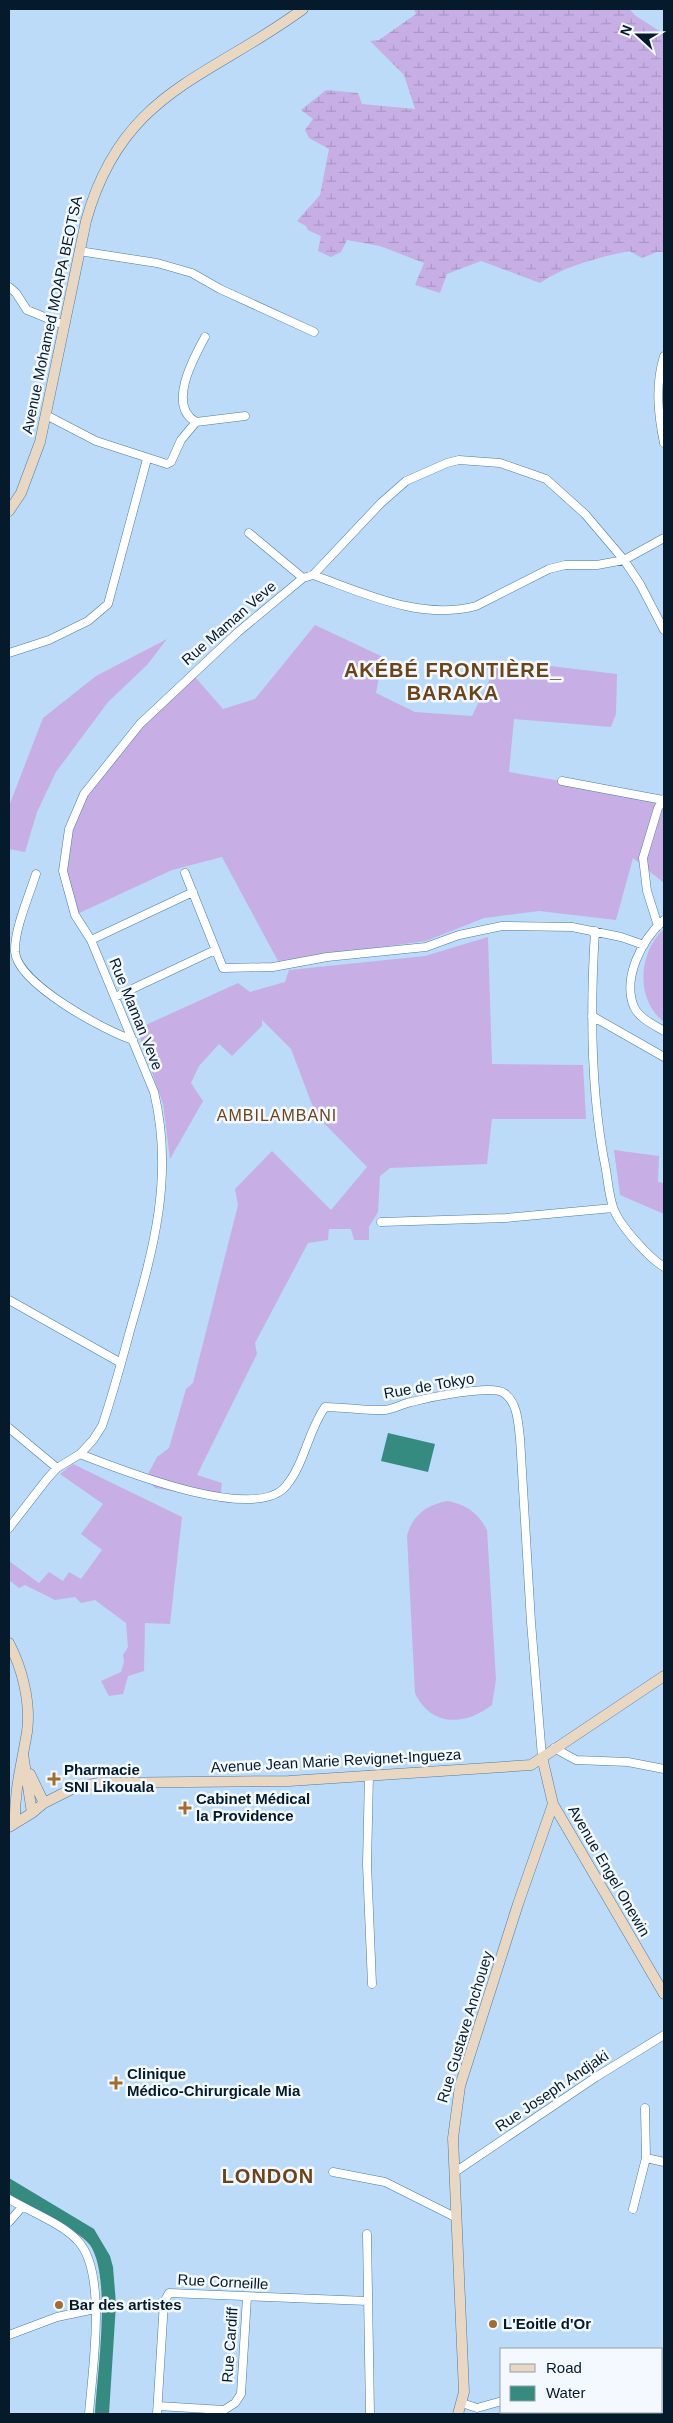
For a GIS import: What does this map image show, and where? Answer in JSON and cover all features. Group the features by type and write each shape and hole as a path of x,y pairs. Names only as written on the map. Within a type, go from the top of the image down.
{"main road":[{"name":"Avenue Mohamed MOAPA BEOTSA","path":"9,511 21,493 32,468 46,415 79,251 94,189 126,136 146,113 191,78 303,9"},
{"path":"9,1642 23,1680 27,1716 27,1732 22,1748 12,1825"},
{"name":"Avenue Jean Marie Revignet-Ingueza","path":"12,1825 44,1803 76,1787 99,1783 240,1784 531,1765 664,1676"},
{"path":"22,1748 27,1769 32,1813"},
{"name":"Avenue Engel Onewin","path":"542,1757 553,1804 664,1994"},
{"path":"27,1769 44,1803"},
{"path":"9,1798 18,1777"},
{"name":"Rue Gustave Anchouey","path":"458,2414 464,2392 453,2138 457,2097 518,1904 553,1804"}],"street":[{"path":"79,251 157,263 192,273 220,289 314,332"},
{"path":"9,287 16,293 27,310 64,325"},
{"path":"205,337 190,364 184,387 183,410 188,418 196,422 246,416"},
{"path":"664,356 658,383 658,413 664,443"},
{"path":"46,415 96,441 147,459 169,464 181,440 196,422"},
{"path":"9,653 49,640 88,621 104,609 109,598 147,459"},
{"path":"663,540 624,560 597,565 566,566 549,570 476,606 442,611 429,611 389,601 314,575 394,490 406,481 427,471 459,460 500,463 546,479 584,514 624,560 640,584 664,630"},
{"path":"249,533 303,578"},
{"name":"Rue Maman Veve","path":"10,1523 57,1468 80,1454 93,1440 102,1426 154,1240 163,1176 159,1114 154,1092 91,940 75,915 63,871 69,829 84,794 150,712 238,632 303,578 314,575"},
{"path":"562,780 664,800 658,808 643,858 647,891 658,926"},
{"path":"185,873 223,968 273,966 327,957 426,947 459,935 502,926 572,927 595,931 644,945"},
{"path":"36,874 20,926 15,953 19,963 31,979 66,1005 118,1035 133,1040"},
{"path":"91,940 193,892"},
{"path":"664,920 644,945 632,971 631,993 635,1008 648,1021 664,1031"},
{"path":"595,931 592,1016 600,1144 613,1208 637,1242 664,1267"},
{"path":"115,997 215,950"},
{"path":"592,1016 664,1057"},
{"path":"381,1222 506,1218 613,1208"},
{"path":"9,1300 121,1363"},
{"name":"Rue de Tokyo","path":"80,1454 121,1470 223,1499 259,1499 270,1497 286,1486 302,1455 317,1418 324,1407 387,1410 409,1402 439,1396 481,1390 502,1391 511,1399 516,1412 520,1438 531,1622 542,1757"},
{"path":"9,1428 57,1468"},
{"path":"554,1748 576,1760 628,1762 664,1769"},
{"path":"370,1775 367,1864 372,1984"},
{"name":"Rue Joseph Andjaki","path":"455,2172 596,2077 664,2035"},
{"path":"633,2209 646,2158 645,2108"},
{"path":"646,2158 664,2162"},
{"path":"333,2172 363,2176 385,2182 457,2218"},
{"path":"9,2199 73,2236 84,2248 93,2276 95,2309 89,2414"},
{"path":"9,2222 22,2207"},
{"path":"367,2234 370,2414"},
{"name":"Rue Corneille","path":"158,2410 164,2302 169,2293 368,2301"},
{"name":"Rue Cardiff","path":"158,2410 224,2410 235,2403 241,2394 247,2297"},
{"path":"9,2335 57,2317 95,2309"},
{"path":"462,2403 477,2408 500,2402"}],"green space":[{"path":"414,9 629,9 636,16 664,34 664,252 657,252 642,258 629,251 607,256 571,267 540,283 481,261 447,274 440,293 415,285 424,263 380,246 347,240 341,252 331,257 318,251 321,236 308,230 306,226 297,221 320,195 329,149 309,138 305,130 313,119 301,110 326,90 358,93 362,104 415,109 404,75 370,41 379,40 416,14"},
{"path":"315,625 383,657 376,693 415,712 472,716 499,660 617,674 616,714 611,727 514,719 509,772 664,799 664,883 633,858 616,920 539,911 484,918 426,941 278,961 222,857 172,870 75,915 63,871 69,829 84,794 130,736 195,677 223,709 255,699"},
{"path":"167,639 147,665 108,702 56,772 37,812 25,852 9,849 9,806 43,718 96,676"},
{"path":"664,929 664,1022 655,1013 648,1001 644,989 643,976 649,950 655,939"},
{"path":"488,937 492,1064 583,1065 586,1119 492,1119 487,1164 390,1168 380,1176 378,1212 369,1227 369,1240 354,1240 351,1229 329,1229 328,1240 308,1243 255,1343 257,1354 197,1475 222,1483 220,1499 155,1488 146,1478 157,1457 169,1448 186,1389 193,1383 238,1205 235,1189 272,1151 331,1210 367,1167 316,1115 291,1049 262,1020 262,1026 232,1056 219,1044 199,1066 191,1083 203,1101 170,1159 163,1104 137,1029 238,983 250,992 285,982 289,970 425,956"},
{"path":"614,1150 659,1156 658,1182 664,1183 664,1214 620,1195"},
{"path":"73,1464 182,1517 170,1624 145,1623 144,1671 128,1676 123,1694 109,1696 101,1681 121,1672 124,1662 123,1655 128,1647 126,1623 95,1600 81,1603 75,1597 55,1600 25,1585 19,1588 9,1580 9,1561 39,1583 49,1572 63,1581 69,1572 81,1579 102,1550 81,1534 103,1504 60,1474"},
{"path":"447,1501 460,1504 471,1510 487,1530 496,1680 492,1705 471,1717 449,1720 430,1712 415,1693 407,1536 413,1522 421,1512 433,1505"}],"water":[{"path":"388,1433 435,1444 428,1472 381,1461"},
{"path":"9,2178 94,2229 110,2256 113,2267 116,2304 109,2414 95,2414 102,2302 97,2260 90,2245 75,2232 9,2195"}],"place":[{"name":"Pharmacie SNI Likouala","path":"54,1779"},
{"name":"Cabinet Médical la Providence","path":"185,1808"},
{"name":"Clinique Médico-Chirurgicale Mia","path":"116,2083"},
{"name":"Bar des artistes","path":"59,2305"},
{"name":"L'Eoitle d'Or","path":"493,2324"}],"district":[{"name":"AKÉBÉ FRONTIÈRE_ BARAKA","path":"453,682"},
{"name":"AMBILAMBANI","path":"277,1115"},
{"name":"LONDON","path":"268,2176"}]}
